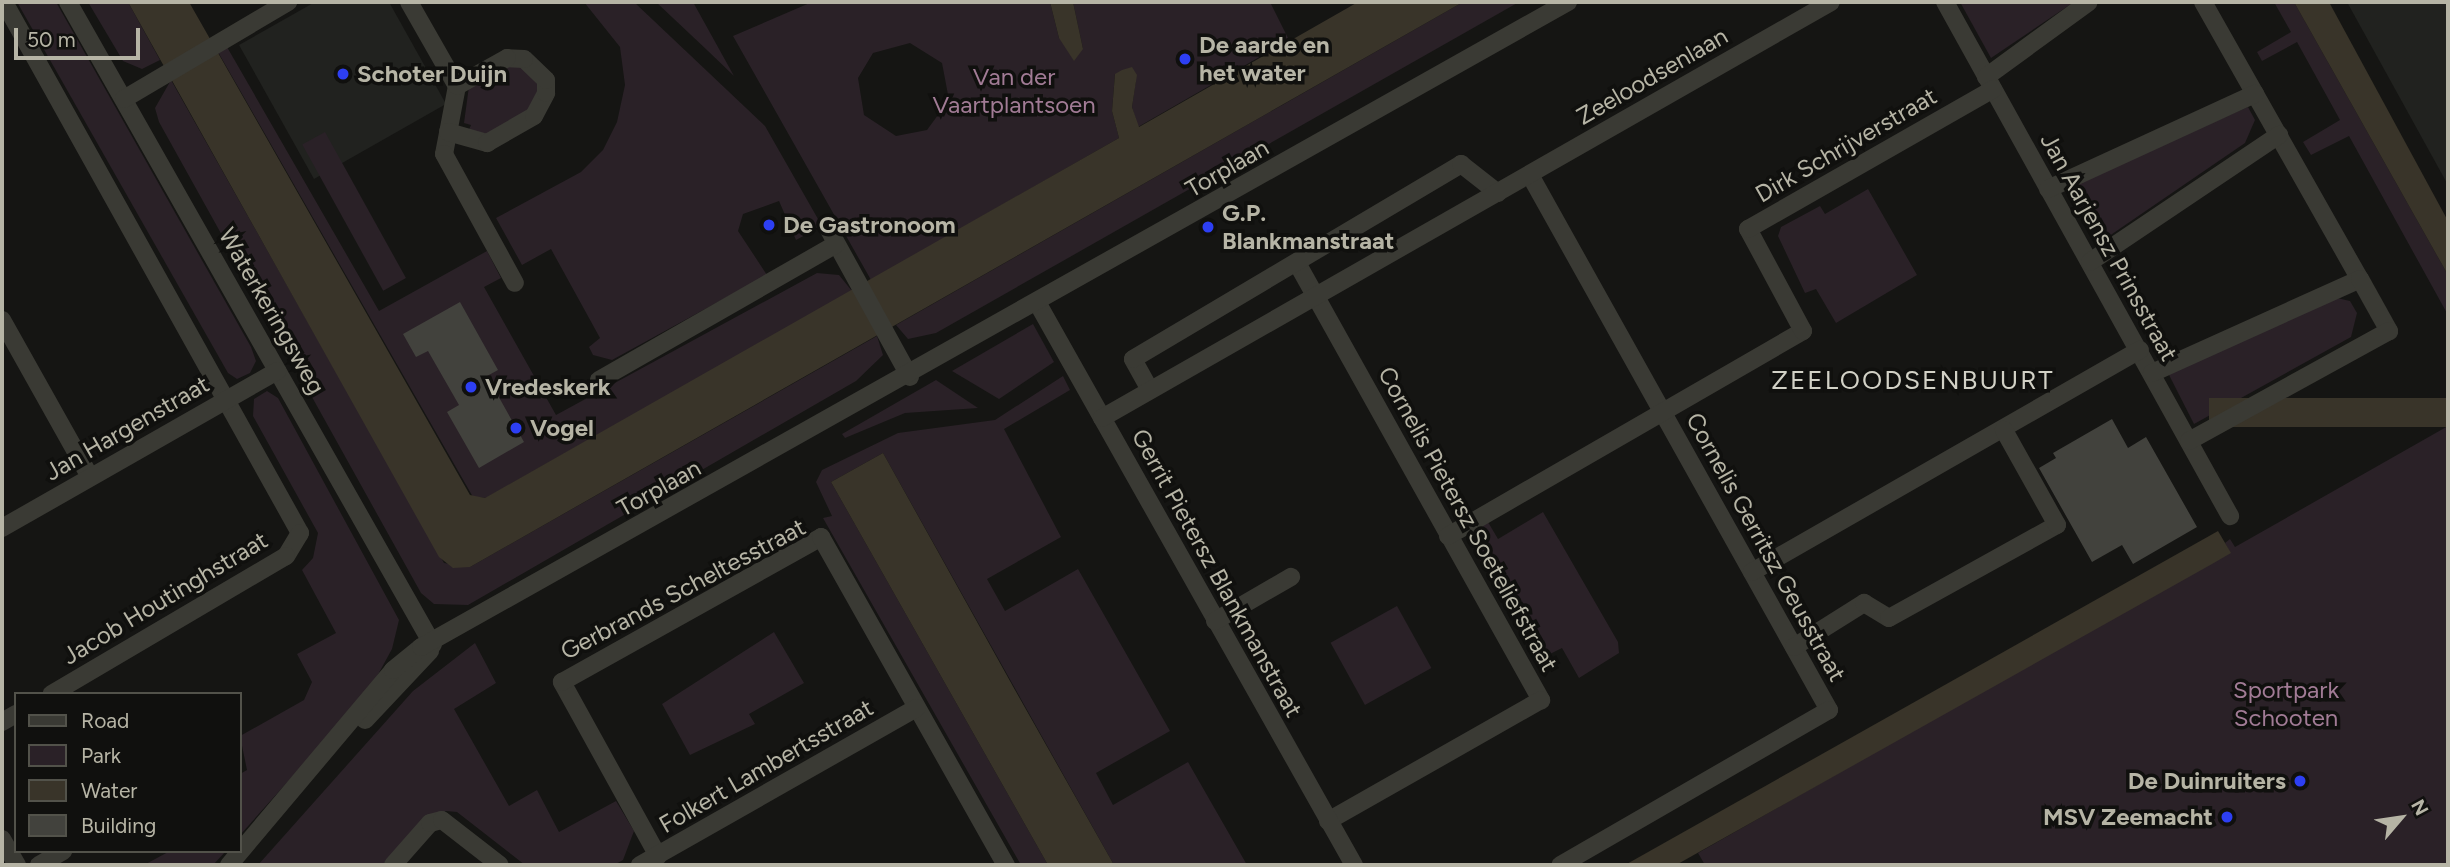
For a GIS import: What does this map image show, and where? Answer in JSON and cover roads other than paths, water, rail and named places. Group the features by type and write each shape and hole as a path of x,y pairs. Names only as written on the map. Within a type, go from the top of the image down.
{"street":[{"path":"4,2 228,398"},
{"name":"Waterkeringsweg","path":"68,2 433,645"},
{"path":"124,99 288,2"},
{"path":"409,2 457,86 444,154 515,283"},
{"name":"Torplaan","path":"242,850 336,744 433,645 1568,2"},
{"name":"Zeeloodsenlaan","path":"1102,418 1831,2"},
{"name":"Jan Aarjensz Prinsstraat","path":"1945,2 2230,516"},
{"path":"1989,83 2089,2"},
{"path":"2189,441 2389,331 2203,2"},
{"path":"448,132 487,143 534,116 547,93 546,80 524,59 508,58 457,86"},
{"name":"Dirk Schrijverstraat","path":"1662,412 1803,331 1748,229 1989,83"},
{"path":"2048,189 2255,94"},
{"path":"2090,262 2279,135"},
{"path":"1150,390 1133,359 1461,164 1498,193"},
{"name":"Cornelis Gerritsz Geusstraat","path":"1530,175 1829,710 1561,865"},
{"path":"598,380 832,236 910,377"},
{"path":"1297,263 1316,296"},
{"path":"2152,373 2360,279"},
{"name":"Cornelis Pietersz Soeteliefstraat","path":"1316,296 1541,700 1328,821"},
{"name":"Gerrit Pietersz Blankmanstraat","path":"1038,304 1354,865"},
{"path":"2,320 90,477"},
{"path":"1752,572 2140,350"},
{"name":"Jan Hargenstraat","path":"2,528 277,371"},
{"name":"Jacob Houtinghstraat","path":"57,692 295,546 299,524 228,398"},
{"path":"1448,536 1662,412"},
{"path":"1794,647 1864,603 1889,618 2057,525 2004,429"},
{"name":"Gerbrands Scheltesstraat","path":"658,856 562,682 821,537 1006,865"},
{"path":"1215,621 1291,577"},
{"name":"Folkert Lambertsstraat","path":"640,865 916,708"},
{"path":"393,865 430,823 442,820 500,865"},
{"path":"2,839 17,865"},
{"path":"39,865 60,853"}],"water":[{"path":"128,2 189,2 470,495 485,498 1119,138 1112,111 1115,74 1122,70 1132,67 1137,75 1132,107 1139,127 1358,2 1463,2 470,567 453,568 439,557"},
{"path":"1050,2 1073,2 1083,49 1074,61 1059,38"},
{"path":"2294,2 2329,2 2448,221 2448,275"},
{"path":"2209,398 2448,398 2448,427 2209,427"},
{"path":"883,453 1114,865 1048,865 831,482"},
{"path":"2218,531 2231,553 2212,564 1676,865 1625,865"}],"place":[{"name":"De aarde en het water","path":"1185,59"},
{"name":"Schoter Duijn","path":"343,74"},
{"name":"De Gastronoom","path":"769,225"},
{"name":"G.P. Blankmanstraat","path":"1208,227"},
{"name":"Vredeskerk","path":"471,387"},
{"name":"Vogel","path":"516,428"},
{"name":"De Duinruiters","path":"2300,781"},
{"name":"MSV Zeemacht","path":"2227,817"}],"district":[{"name":"ZEELOODSENBUURT","path":"1913,381"}],"park label":[{"name":"Van der Vaartplantsoen","path":"1014,91"},
{"name":"Sportpark Schooten","path":"2286,704"}]}
